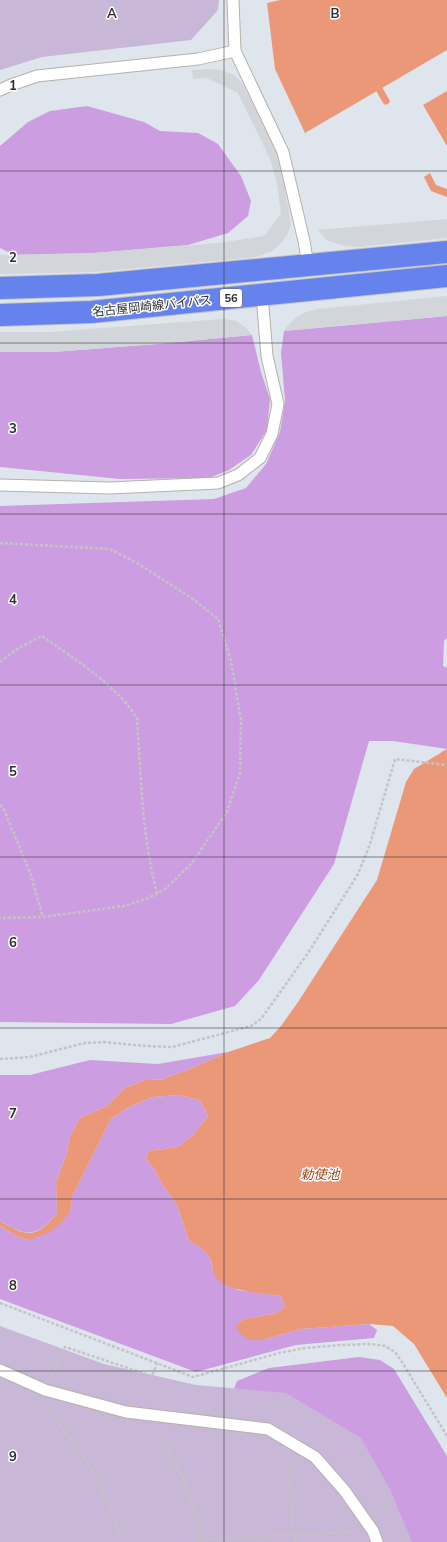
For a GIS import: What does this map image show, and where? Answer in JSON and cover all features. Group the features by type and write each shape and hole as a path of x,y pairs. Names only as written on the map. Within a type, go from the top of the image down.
{"main road":[{"name":"名古屋岡崎線バイパス","path":"7,288 98,285 447,252"},
{"name":"名古屋岡崎線バイパス","path":"8,316 90,312 447,276"}],"lane":[{"path":"233,0 235,51 283,152 308,265"},
{"path":"0,90 36,76 208,58 235,51"},
{"path":"0,485 118,488 218,483 238,475 260,458 272,434 278,404 267,356 262,295"},
{"path":"0,1370 45,1390 126,1412 268,1429 315,1457 344,1490 373,1531 377,1542"}],"path":[{"path":"0,543 110,549 139,564 187,595 218,619 231,661 241,720 240,773 227,812 192,863 164,890 146,899 124,906 43,917 0,918"},
{"path":"0,662 17,650 42,636 102,681 131,709 137,719 143,804 150,864 157,893"},
{"path":"0,1059 30,1057 84,1043 104,1042 172,1047 251,1026 261,1020 308,953 358,874 370,844 395,759 447,765"},
{"path":"0,805 4,810 30,872 43,917"},
{"path":"0,1303 193,1377 279,1353 305,1348 371,1344 386,1346 395,1352 402,1362 447,1436"},
{"path":"45,1390 65,1347 152,1376 157,1363"},
{"path":"34,1385 40,1398 71,1439 97,1481 116,1522 123,1542"},
{"path":"150,1414 186,1484 206,1541"},
{"path":"285,1439 295,1542"},
{"path":"199,1542 373,1531"}],"shaded area":[{"path":"0,0 219,0 218,10 191,40 42,57 0,70"},
{"path":"192,70 222,70 234,75 242,83 278,153 291,225 287,235 280,244 272,251 256,257 94,272 0,274 0,255 94,253 219,243 264,236 281,214 277,183 270,159 238,93 207,78 193,79"},
{"path":"87,106 144,122 160,131 198,133 218,144 241,176 251,201 248,216 228,233 188,245 94,253 14,255 0,248 0,146 28,122 50,111"},
{"path":"447,219 447,238 357,247 344,246 327,240 318,230"},
{"path":"447,296 447,316 284,331 297,317 306,312 318,309"},
{"path":"447,316 447,638 444,641 443,666 447,668 447,749 393,741 369,741 334,864 259,980 235,1006 171,1024 0,1022 0,506 214,499 246,488 266,464 280,432 285,400 281,353 284,331"},
{"path":"224,319 236,321 245,327 252,335 53,352 0,352 0,332 50,332"},
{"path":"252,335 261,372 270,399 267,430 251,455 229,470 209,478 120,479 0,467 0,352 53,352"},
{"path":"228,1052 190,1069 160,1080 148,1079 125,1088 107,1106 80,1118 70,1136 67,1153 56,1182 57,1214 43,1227 36,1231 30,1232 17,1230 0,1221 0,1075 30,1075 90,1060 158,1064"},
{"path":"179,1095 200,1100 208,1116 193,1135 178,1147 149,1151 146,1158 177,1205 189,1241 208,1254 215,1276 238,1290 281,1296 285,1307 277,1313 244,1319 235,1326 262,1340 301,1329 369,1324 377,1330 374,1338 296,1345 196,1372 0,1299 0,1226 19,1237 29,1240 70,1212 72,1197 111,1119 127,1108 152,1097"},
{"path":"0,1326 104,1364 196,1385 286,1393 361,1438 390,1489 412,1542 0,1542"},
{"path":"359,1357 380,1360 394,1369 447,1456 447,1542 393,1542 231,1397 237,1381 269,1368"}],"water":[{"path":"280,0 447,0 447,50 305,133 275,69 267,3"},
{"path":"447,91 447,146 423,105"},
{"path":"430,173 436,185 447,189 447,197 431,191 424,177"},
{"name":"勅使池","path":"447,749 447,1398 414,1344 393,1326 369,1324 301,1329 262,1340 249,1340 241,1334 235,1326 244,1319 277,1313 285,1307 281,1296 236,1289 220,1281 214,1275 208,1255 200,1247 189,1241 177,1205 146,1158 149,1151 178,1147 193,1135 208,1116 200,1100 179,1095 152,1097 127,1108 111,1119 72,1197 70,1212 60,1224 48,1233 29,1240 19,1237 0,1226 0,1221 17,1230 30,1233 43,1228 57,1214 56,1182 67,1153 70,1136 80,1118 107,1106 125,1088 148,1079 160,1080 190,1069 228,1052 270,1038 281,1026 298,1002 377,880 406,782 414,769"}],"waterway":[{"path":"375,82 386,101"}]}
